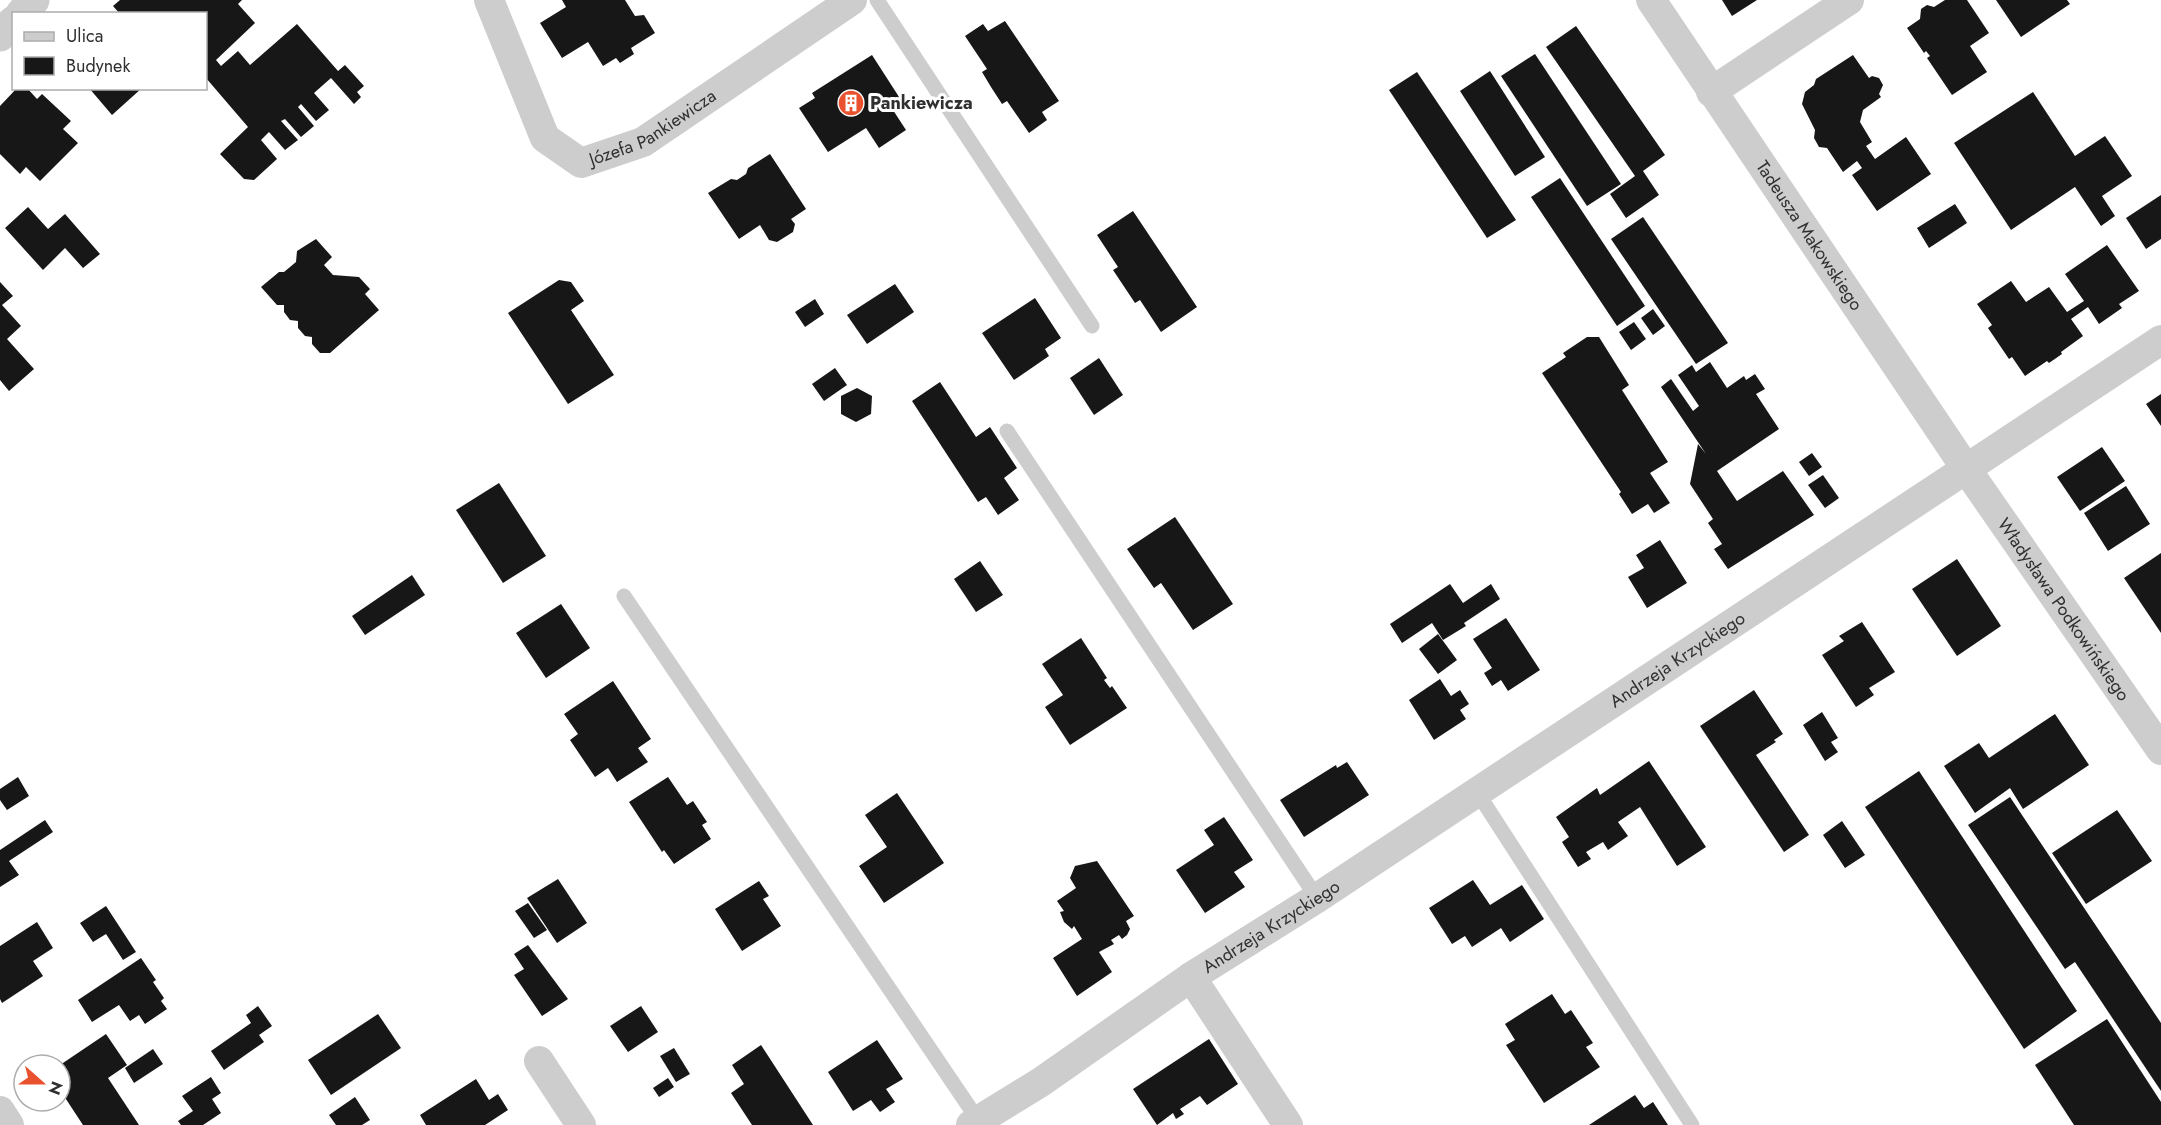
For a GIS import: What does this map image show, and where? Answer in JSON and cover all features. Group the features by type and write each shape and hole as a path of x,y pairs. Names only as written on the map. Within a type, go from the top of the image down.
{"street":[{"path":"24,12 33,0"},
{"name":"Józefa Pankiewicza","path":"489,0 545,138 581,163 643,142 852,0"},
{"name":"Tadeusza Makowskiego","path":"1651,0 1966,470"},
{"path":"1711,92 1849,0"},
{"path":"0,35 12,24"},
{"name":"Andrzeja Krzyckiego","path":"974,1122 1041,1083 1191,977 1317,898 2161,340"},
{"name":"Władysława Podkowińskiego","path":"1966,470 2161,750"},
{"name":"Andrzeja Krzyckiego","path":"1191,977 1288,1125"},
{"path":"539,1061 581,1125"},
{"path":"0,1111 9,1125"}],"lane":[{"path":"876,0 1092,326"},
{"path":"1007,431 1317,898"},
{"path":"624,596 974,1122"},
{"path":"1477,792 1692,1125"}],"building":[{"path":"120,0 242,0 238,4 255,23 216,60 221,66 238,51 250,65 297,24 338,71 345,65 364,86 357,92 361,97 354,104 331,78 314,93 329,110 316,121 301,104 298,107 314,126 301,137 285,119 281,121 298,140 285,150 269,132 261,140 277,159 254,180 244,179 220,154 248,127 207,79 207,12 118,12 113,6"},
{"path":"562,0 625,0 635,16 644,15 655,33 631,48 634,54 620,63 616,58 603,66 588,42 562,58 540,23 566,7"},
{"path":"1722,0 1757,0 1732,16"},
{"path":"1945,0 1967,0 1989,33 1970,46 1987,72 1952,95 1927,58 1930,56 1926,51 1924,53 1907,28 1920,19 1921,9 1927,5 1934,7"},
{"path":"1996,0 2067,0 2070,4 2021,37"},
{"path":"1005,21 1059,101 1042,112 1047,120 1029,133 1007,101 1002,104 982,72 987,69 965,36 983,24 988,31"},
{"path":"1576,26 1665,155 1643,171 1659,195 1626,218 1610,194 1635,176 1546,47"},
{"path":"1535,54 1621,184 1587,206 1501,76"},
{"name":"Pankiewicza","path":"872,55 901,100 891,107 906,130 879,148 866,128 828,152 799,108 815,98 812,93"},
{"path":"1853,55 1869,78 1872,76 1879,78 1883,85 1879,94 1881,97 1863,110 1860,122 1872,142 1866,146 1875,159 1906,137 1931,174 1877,211 1852,175 1862,168 1857,161 1843,172 1827,148 1819,147 1814,138 1815,130 1802,104 1805,92 1814,85 1816,79"},
{"path":"1490,71 1545,157 1515,176 1460,91"},
{"path":"1417,72 1516,220 1487,238 1389,90"},
{"path":"15,90 29,90 37,99 42,94 71,121 63,129 78,143 40,181 26,167 20,174 0,154 0,106"},
{"path":"91,90 140,90 112,115"},
{"path":"2033,92 2075,156 2105,136 2132,176 2102,196 2115,216 2101,226 2075,187 2011,230 1954,143"},
{"path":"770,154 806,209 791,219 795,224 793,232 777,242 769,240 760,225 739,239 708,193 731,179 737,180 746,174 748,168"},
{"path":"1560,178 1645,306 1617,326 1531,197"},
{"path":"2161,195 2161,239 2146,249 2126,218"},
{"path":"1955,204 1967,223 1929,248 1917,228"},
{"path":"28,207 48,229 65,214 100,254 83,268 65,248 43,270 5,228"},
{"path":"1133,211 1197,307 1161,332 1140,300 1135,303 1113,270 1118,267 1097,235"},
{"path":"1643,217 1728,343 1696,364 1611,239"},
{"path":"316,239 332,257 324,265 333,275 359,277 370,289 365,294 379,310 330,353 320,353 312,344 312,337 305,336 298,328 298,321 290,320 284,312 284,305 277,305 261,287 296,262 297,251"},
{"path":"2107,245 2139,291 2119,304 2122,308 2099,324 2088,307 2071,319 2083,336 2049,363 2047,361 2025,376 2012,357 2009,359 1988,328 1992,325 1977,304 2011,281 2026,302 2049,287 2067,312 2084,301 2065,274"},
{"path":"559,280 571,282 584,301 571,310 614,375 568,404 508,313"},
{"path":"0,282 13,296 2,305 21,326 7,339 34,369 9,391 0,380"},
{"path":"895,284 914,312 867,344 847,315"},
{"path":"1035,298 1061,338 1045,349 1049,356 1014,380 982,333"},
{"path":"815,299 824,314 805,327 795,312"},
{"path":"1653,309 1665,326 1653,335 1641,318"},
{"path":"1634,322 1646,339 1631,350 1619,332"},
{"path":"1587,337 1599,337 1629,385 1622,390 1668,462 1650,473 1670,503 1654,513 1648,504 1632,514 1619,494 1621,492 1542,373 1566,357 1563,353"},
{"path":"1099,358 1123,395 1094,415 1070,378"},
{"path":"1710,362 1727,388 1744,376 1746,380 1755,374 1765,389 1756,394 1779,429 1717,471 1737,501 1783,471 1814,515 1728,569 1714,549 1722,544 1708,523 1713,519 1690,484 1698,444 1706,454 1661,387 1671,379 1693,411 1699,406 1678,375 1692,365 1696,372"},
{"path":"835,368 847,385 824,401 812,384"},
{"path":"940,382 976,437 990,427 1017,468 1004,478 1019,500 998,515 986,497 978,502 912,401"},
{"path":"857,388 872,396 871,414 856,422 841,414 841,396"},
{"path":"2161,394 2161,426 2146,404"},
{"path":"2102,447 2125,481 2080,511 2057,477"},
{"path":"1812,453 1822,467 1809,476 1799,462"},
{"path":"1823,475 1839,498 1825,508 1808,485"},
{"path":"499,483 546,556 503,583 456,510"},
{"path":"2126,486 2150,524 2108,551 2084,513"},
{"path":"1175,517 1233,604 1193,630 1161,583 1154,588 1127,549"},
{"path":"1660,540 1687,583 1647,608 1628,577 1644,568 1636,555"},
{"path":"2161,553 2161,633 2124,578"},
{"path":"1957,559 2001,626 1957,656 1912,589"},
{"path":"980,561 1003,595 976,612 954,579"},
{"path":"412,575 425,595 365,635 352,616"},
{"path":"1450,584 1463,603 1491,584 1500,599 1464,623 1466,626 1443,640 1432,623 1402,643 1390,624"},
{"path":"561,604 590,648 546,678 516,633"},
{"path":"1506,618 1540,670 1508,691 1501,680 1492,686 1484,673 1492,668 1473,639"},
{"path":"1862,622 1895,672 1869,688 1874,695 1856,707 1822,655 1844,641 1839,636"},
{"path":"1438,634 1457,660 1438,674 1419,649"},
{"path":"1081,638 1107,678 1104,680 1110,688 1112,686 1127,708 1070,745 1045,707 1063,695 1042,664"},
{"path":"1440,679 1451,696 1460,690 1469,704 1460,710 1466,719 1434,740 1409,700"},
{"path":"613,681 651,739 638,748 648,762 617,782 608,768 595,777 570,740 578,734 564,714"},
{"path":"1754,690 1783,734 1774,740 1776,742 1756,755 1809,835 1784,852 1700,726"},
{"path":"1822,712 1838,738 1831,742 1838,752 1825,761 1803,725"},
{"path":"2055,714 2089,765 2023,809 2010,788 1975,813 1944,766 1979,743 1989,758"},
{"path":"1649,761 1706,847 1677,866 1640,807 1618,822 1628,836 1608,850 1603,842 1586,852 1591,859 1578,867 1562,842 1569,837 1556,817 1597,788 1600,795"},
{"path":"1347,762 1369,795 1304,837 1280,800 1336,765 1337,768"},
{"path":"1919,771 2077,1011 2024,1049 1865,807"},
{"path":"18,777 29,796 7,810 0,800 0,789"},
{"path":"668,777 687,805 693,801 707,822 702,825 711,839 674,864 664,850 662,852 629,802"},
{"path":"897,793 944,863 884,903 859,866 887,847 865,815"},
{"path":"2010,797 2161,1023 2161,1091 2075,962 2065,969 1968,825"},
{"path":"2117,810 2152,861 2086,904 2052,853"},
{"path":"1224,817 1253,860 1234,872 1245,887 1205,913 1176,870 1214,845 1204,830"},
{"path":"45,820 53,832 9,861 19,875 0,887 0,850"},
{"path":"1842,821 1865,855 1845,868 1823,835"},
{"path":"1097,861 1134,916 1126,921 1130,929 1127,935 1122,939 1119,935 1111,940 1114,944 1099,952 1112,972 1077,996 1053,958 1082,939 1074,926 1072,929 1064,922 1060,912 1064,911 1057,901 1076,888 1070,878 1075,866"},
{"path":"558,879 587,923 557,943 527,898"},
{"path":"1473,880 1490,905 1522,885 1544,919 1510,942 1501,928 1472,947 1465,936 1452,944 1429,908"},
{"path":"759,881 769,896 763,899 781,926 742,951 715,909"},
{"path":"528,903 547,930 534,938 515,911"},
{"path":"106,906 136,952 123,960 106,934 93,942 80,923"},
{"path":"37,922 53,948 33,961 43,976 2,1003 0,999 0,946"},
{"path":"528,945 568,999 542,1016 514,975 524,969 514,954"},
{"path":"141,958 156,980 153,982 164,998 161,1001 167,1009 145,1024 139,1015 130,1021 119,1005 92,1022 78,1000"},
{"path":"1552,994 1565,1014 1571,1010 1593,1043 1586,1047 1600,1067 1544,1103 1506,1045 1515,1040 1505,1024"},
{"path":"258,1006 272,1026 259,1035 264,1042 224,1070 211,1051 251,1023 246,1015"},
{"path":"641,1006 658,1032 628,1052 610,1026"},
{"path":"378,1014 401,1048 331,1095 308,1060"},
{"path":"2107,1019 2161,1102 2161,1125 2074,1125 2035,1065"},
{"path":"106,1034 127,1065 108,1078 139,1125 83,1125 72,1108 72,1057"},
{"path":"1209,1039 1238,1084 1207,1105 1200,1096 1180,1109 1184,1114 1176,1119 1173,1113 1157,1125 1133,1089"},
{"path":"877,1040 903,1079 886,1089 895,1102 880,1112 871,1100 853,1111 828,1072"},
{"path":"761,1045 813,1125 752,1125 731,1093 744,1084 732,1065"},
{"path":"674,1048 690,1074 676,1082 660,1056"},
{"path":"153,1049 163,1064 134,1083 125,1068"},
{"path":"211,1077 221,1093 212,1099 221,1113 203,1125 181,1125 178,1121 193,1111 182,1096"},
{"path":"668,1078 674,1087 659,1097 653,1088"},
{"path":"476,1079 489,1100 498,1094 508,1110 485,1125 426,1125 420,1115"},
{"path":"1635,1095 1644,1108 1653,1102 1668,1125 1589,1125"},
{"path":"355,1097 370,1120 362,1125 336,1125 329,1115"}],"place":[{"name":"Pankiewicza","path":"851,103"}]}
